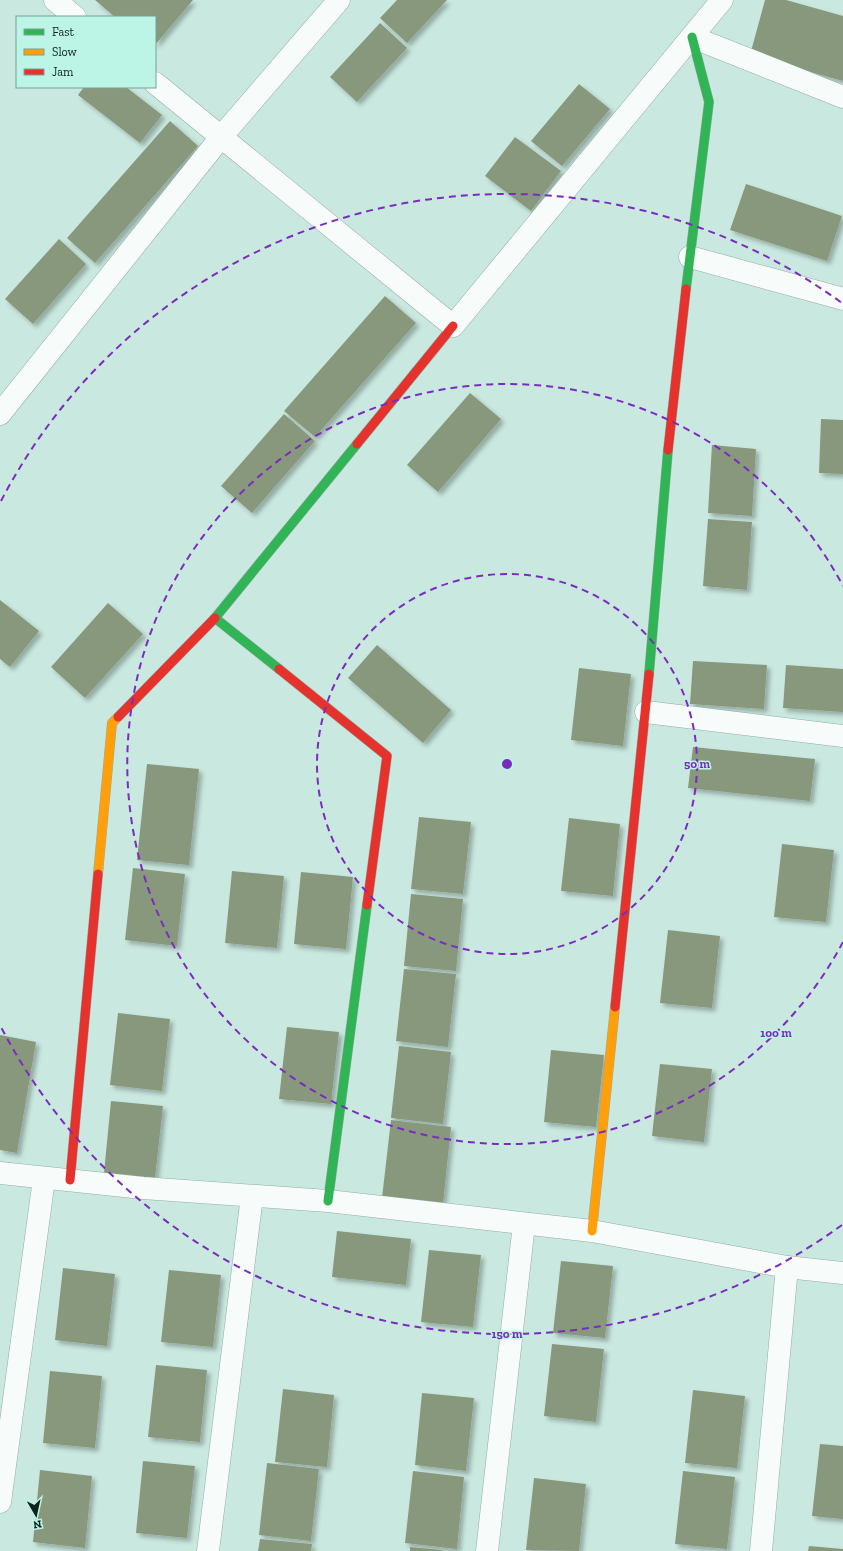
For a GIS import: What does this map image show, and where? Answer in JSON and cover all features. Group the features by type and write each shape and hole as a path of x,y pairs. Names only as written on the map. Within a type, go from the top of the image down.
{"street":[{"path":"55,0 74,16"},
{"path":"0,414 221,137 339,0"},
{"path":"70,1180 112,723 215,618 453,326 722,0"},
{"path":"692,37 843,97"},
{"path":"592,1232 646,712 671,414 709,102 692,37"},
{"path":"156,83 453,326"},
{"path":"690,257 843,299"},
{"path":"215,618 387,756 328,1201"},
{"path":"646,712 843,736"},
{"path":"0,1173 44,1179 70,1180 143,1188 328,1201 592,1232 787,1268 843,1273"},
{"path":"0,1502 44,1179"},
{"path":"208,1551 252,1196"},
{"path":"487,1551 524,1224"},
{"path":"761,1551 787,1268"}],"building":[{"path":"95,0 193,0 156,44 156,16 114,16"},
{"path":"397,0 447,0 407,43 380,18"},
{"path":"765,0 786,0 843,16 843,81 750,55"},
{"path":"380,23 407,48 357,102 330,77"},
{"path":"579,84 610,109 562,166 531,141"},
{"path":"83,88 127,88 162,115 140,143 78,95"},
{"path":"170,121 198,146 95,263 67,238"},
{"path":"515,137 561,171 531,211 485,176"},
{"path":"746,184 842,216 827,261 730,230"},
{"path":"59,239 86,264 33,324 5,299"},
{"path":"385,296 416,323 315,437 284,411"},
{"path":"470,393 501,419 438,492 407,465"},
{"path":"284,414 315,441 252,513 221,486"},
{"path":"821,419 843,420 843,474 819,473"},
{"path":"712,445 756,449 752,516 708,513"},
{"path":"708,519 752,522 747,590 703,586"},
{"path":"0,600 39,631 10,667 0,659"},
{"path":"108,603 143,634 85,698 51,667"},
{"path":"377,645 451,710 423,743 348,678"},
{"path":"693,661 767,665 764,709 690,704"},
{"path":"786,665 843,669 843,712 783,708"},
{"path":"579,668 631,674 623,746 571,740"},
{"path":"693,747 815,759 810,801 688,788"},
{"path":"147,764 199,769 189,865 137,860"},
{"path":"419,817 471,822 463,894 411,889"},
{"path":"569,818 620,824 613,896 561,891"},
{"path":"782,844 834,850 826,922 774,917"},
{"path":"133,868 185,874 177,946 125,940"},
{"path":"232,871 284,876 277,948 225,943"},
{"path":"301,872 353,877 346,949 294,944"},
{"path":"411,894 463,899 456,971 404,966"},
{"path":"668,930 720,936 712,1008 660,1003"},
{"path":"404,969 456,974 448,1047 396,1041"},
{"path":"118,1013 170,1019 162,1091 110,1085"},
{"path":"287,1027 339,1032 331,1104 279,1099"},
{"path":"0,1035 36,1042 17,1153 0,1150"},
{"path":"399,1046 451,1052 443,1124 391,1118"},
{"path":"551,1050 604,1055 596,1127 544,1122"},
{"path":"660,1064 712,1069 704,1142 652,1136"},
{"path":"111,1101 163,1106 155,1178 104,1173"},
{"path":"391,1120 451,1127 443,1204 382,1198"},
{"path":"337,1231 411,1239 406,1285 332,1277"},
{"path":"429,1250 481,1255 473,1327 421,1322"},
{"path":"561,1261 613,1266 605,1338 553,1333"},
{"path":"63,1268 115,1274 107,1346 55,1340"},
{"path":"169,1270 221,1275 213,1347 161,1342"},
{"path":"552,1344 604,1349 596,1422 544,1416"},
{"path":"156,1365 207,1370 200,1442 148,1437"},
{"path":"50,1371 102,1376 95,1448 43,1443"},
{"path":"283,1389 334,1395 327,1467 275,1462"},
{"path":"693,1390 745,1396 737,1468 685,1463"},
{"path":"422,1393 474,1398 466,1471 415,1465"},
{"path":"820,1444 843,1446 843,1519 812,1516"},
{"path":"143,1461 195,1466 187,1538 136,1533"},
{"path":"267,1463 319,1469 311,1541 259,1535"},
{"path":"40,1470 92,1476 85,1548 33,1542"},
{"path":"413,1471 464,1477 457,1549 405,1543"},
{"path":"683,1471 735,1477 727,1549 675,1544"},
{"path":"534,1478 586,1484 579,1551 526,1550"},
{"path":"260,1539 312,1544 311,1551 258,1551"},
{"path":"809,1546 843,1549 843,1551 808,1551"},
{"path":"410,1547 442,1550 442,1551 410,1551"}],"traffic: fast":[{"path":"686,289 709,102 692,37"},
{"path":"279,669 215,618 357,444"},
{"path":"649,674 668,450"},
{"path":"328,1201 367,905"}],"traffic: slow":[{"path":"98,874 112,723 118,717"},
{"path":"592,1231 615,1007"}],"traffic: jam":[{"path":"668,450 686,289"},
{"path":"357,444 453,326"},
{"path":"118,717 215,618"},
{"path":"279,669 387,756 367,905"},
{"path":"615,1007 649,674"},
{"path":"70,1180 98,874"}]}
